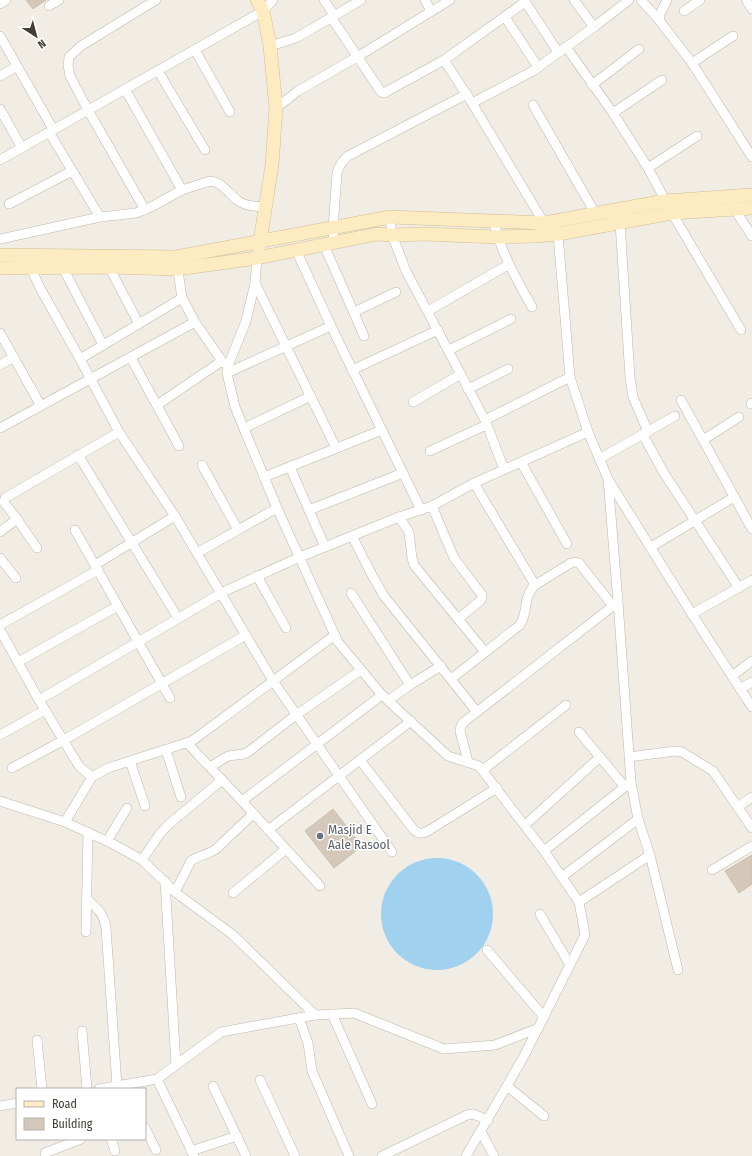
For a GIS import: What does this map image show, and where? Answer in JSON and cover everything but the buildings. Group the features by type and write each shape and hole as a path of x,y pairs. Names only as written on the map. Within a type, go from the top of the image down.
{"street":[{"path":"0,4 6,0"},
{"path":"49,6 59,0"},
{"path":"146,210 88,110 70,76 68,69 69,57 81,46 156,0"},
{"path":"0,160 194,50 260,6 273,0"},
{"path":"324,0 357,57 381,92 384,93 444,60 505,17 524,1 613,113 648,168 672,214 741,330"},
{"path":"270,46 291,40 361,0"},
{"path":"425,0 431,11"},
{"path":"276,108 298,91 450,0"},
{"path":"574,0 594,27"},
{"path":"472,103 538,67 629,0"},
{"path":"641,0 659,20 692,63 749,145 752,157"},
{"path":"659,20 660,14 667,0"},
{"path":"684,11 700,0"},
{"path":"746,0 752,9"},
{"path":"226,367 246,321 255,283 257,258 272,165 276,108 270,46 260,6"},
{"path":"505,17 538,67"},
{"path":"0,36 72,171 100,217"},
{"path":"692,63 733,36"},
{"path":"592,85 639,49"},
{"path":"194,50 230,112"},
{"path":"444,60 552,226 570,378 588,432 608,479 752,707"},
{"path":"0,76 17,66"},
{"path":"158,70 205,150"},
{"path":"613,113 662,80"},
{"path":"125,89 182,190"},
{"path":"364,336 329,244 333,229 338,166 348,156 467,94"},
{"path":"533,105 595,213"},
{"path":"0,109 22,148"},
{"path":"648,168 697,136"},
{"path":"9,204 72,171"},
{"path":"0,239 100,217 136,213 146,210 182,190 205,182 214,181 241,203 265,207"},
{"path":"0,268 109,267 257,258 378,234 424,234 498,238 552,226 595,213 665,201 752,195"},
{"path":"0,255 177,263 260,241 333,229 369,220 390,218 552,226 620,222 672,214 752,208"},
{"path":"618,209 630,377 633,397 646,434 664,473 739,588"},
{"path":"735,210 752,236"},
{"path":"390,218 392,235 414,286 449,350 485,422 504,469"},
{"path":"494,222 508,265 532,307"},
{"path":"296,250 352,370 421,510"},
{"path":"177,263 182,298 226,367 235,407 277,508 338,642 386,697 448,756 479,766 525,825 579,902 585,935 523,1058 466,1156"},
{"path":"428,312 508,265"},
{"path":"109,267 139,324"},
{"path":"31,268 39,286 119,432 175,516 273,681 392,852"},
{"path":"63,268 103,345"},
{"path":"255,283 312,396 336,448"},
{"path":"354,312 396,292"},
{"path":"80,359 182,298"},
{"path":"449,350 511,319"},
{"path":"0,428 196,322"},
{"path":"157,405 226,367 286,346 331,326"},
{"path":"352,370 438,330"},
{"path":"0,333 41,406"},
{"path":"0,366 14,357"},
{"path":"130,358 179,446"},
{"path":"468,389 508,370"},
{"path":"413,402 461,374"},
{"path":"430,451 570,378"},
{"path":"244,428 312,396"},
{"path":"681,400 752,529"},
{"path":"599,459 646,434 675,416"},
{"path":"703,440 739,417"},
{"path":"264,477 382,430"},
{"path":"37,548 4,502 5,498 119,432"},
{"path":"39,700 221,593 326,546 399,517 432,506 474,483 588,432"},
{"path":"78,455 178,618"},
{"path":"521,462 567,544"},
{"path":"202,465 238,530"},
{"path":"290,467 326,546"},
{"path":"309,510 403,473"},
{"path":"608,479 616,604 629,757 628,784 650,855 678,970"},
{"path":"474,483 535,585"},
{"path":"651,547 734,497"},
{"path":"432,506 454,558 482,595 480,601 458,619"},
{"path":"197,553 277,508"},
{"path":"0,625 97,568 132,543 175,516"},
{"path":"399,517 409,532 414,565 485,652"},
{"path":"0,532 17,519"},
{"path":"76,530 170,698"},
{"path":"352,536 384,596 477,712"},
{"path":"0,558 16,578"},
{"path":"451,679 520,624 523,620 528,593 535,585 571,563 579,563 616,604"},
{"path":"257,576 286,628"},
{"path":"692,614 752,580"},
{"path":"351,593 410,685"},
{"path":"468,762 460,731 464,722 616,604"},
{"path":"18,662 118,606"},
{"path":"0,630 39,700 79,766 92,777"},
{"path":"12,768 64,740 246,635"},
{"path":"65,822 92,777 108,768 192,741 335,635"},
{"path":"732,676 752,661"},
{"path":"242,801 317,744 386,697 410,685 441,666"},
{"path":"210,767 228,756 248,752 296,714 361,670"},
{"path":"740,689 752,682"},
{"path":"482,770 566,704"},
{"path":"0,735 45,710"},
{"path":"268,830 411,721"},
{"path":"579,732 600,757 628,784"},
{"path":"187,743 320,886"},
{"path":"166,750 181,797"},
{"path":"629,757 666,751 682,752 713,772 752,828"},
{"path":"525,825 600,757"},
{"path":"360,760 417,833 423,834 497,788"},
{"path":"130,761 145,806"},
{"path":"142,860 159,835 168,825 222,780"},
{"path":"544,851 628,784"},
{"path":"738,807 752,797"},
{"path":"0,801 65,822 107,841 142,860 175,892 233,935 315,1015"},
{"path":"107,841 127,808"},
{"path":"175,892 191,861 216,849 253,814"},
{"path":"562,877 638,819"},
{"path":"86,932 88,832"},
{"path":"712,870 752,846"},
{"path":"233,893 286,849"},
{"path":"579,902 650,855"},
{"path":"165,881 176,1064"},
{"path":"87,899 100,910 105,922 122,1086"},
{"path":"540,914 570,965"},
{"path":"487,950 544,1017"},
{"path":"107,1088 157,1079 221,1032 315,1015 354,1013 444,1049 495,1045 539,1028"},
{"path":"332,1014 372,1104"},
{"path":"299,1018 308,1043 312,1071 349,1156"},
{"path":"82,1031 87,1088"},
{"path":"37,1040 42,1088"},
{"path":"157,1079 193,1153 236,1136"},
{"path":"260,1080 295,1156"},
{"path":"213,1086 246,1156"},
{"path":"507,1086 544,1116"},
{"path":"0,1106 16,1103"},
{"path":"382,1156 467,1116 473,1114 488,1120"},
{"path":"146,1130 156,1150"},
{"path":"481,1132 494,1156"},
{"path":"45,1153 78,1140"},
{"path":"111,1140 115,1151"}],"water":[{"path":"437,858 459,862 477,874 489,892 493,914 489,936 477,954 459,966 437,970 415,966 397,954 385,936 381,914 385,892 397,874 415,862"}],"place":[{"name":"Masjid E Aale Rasool","path":"320,836"}]}
